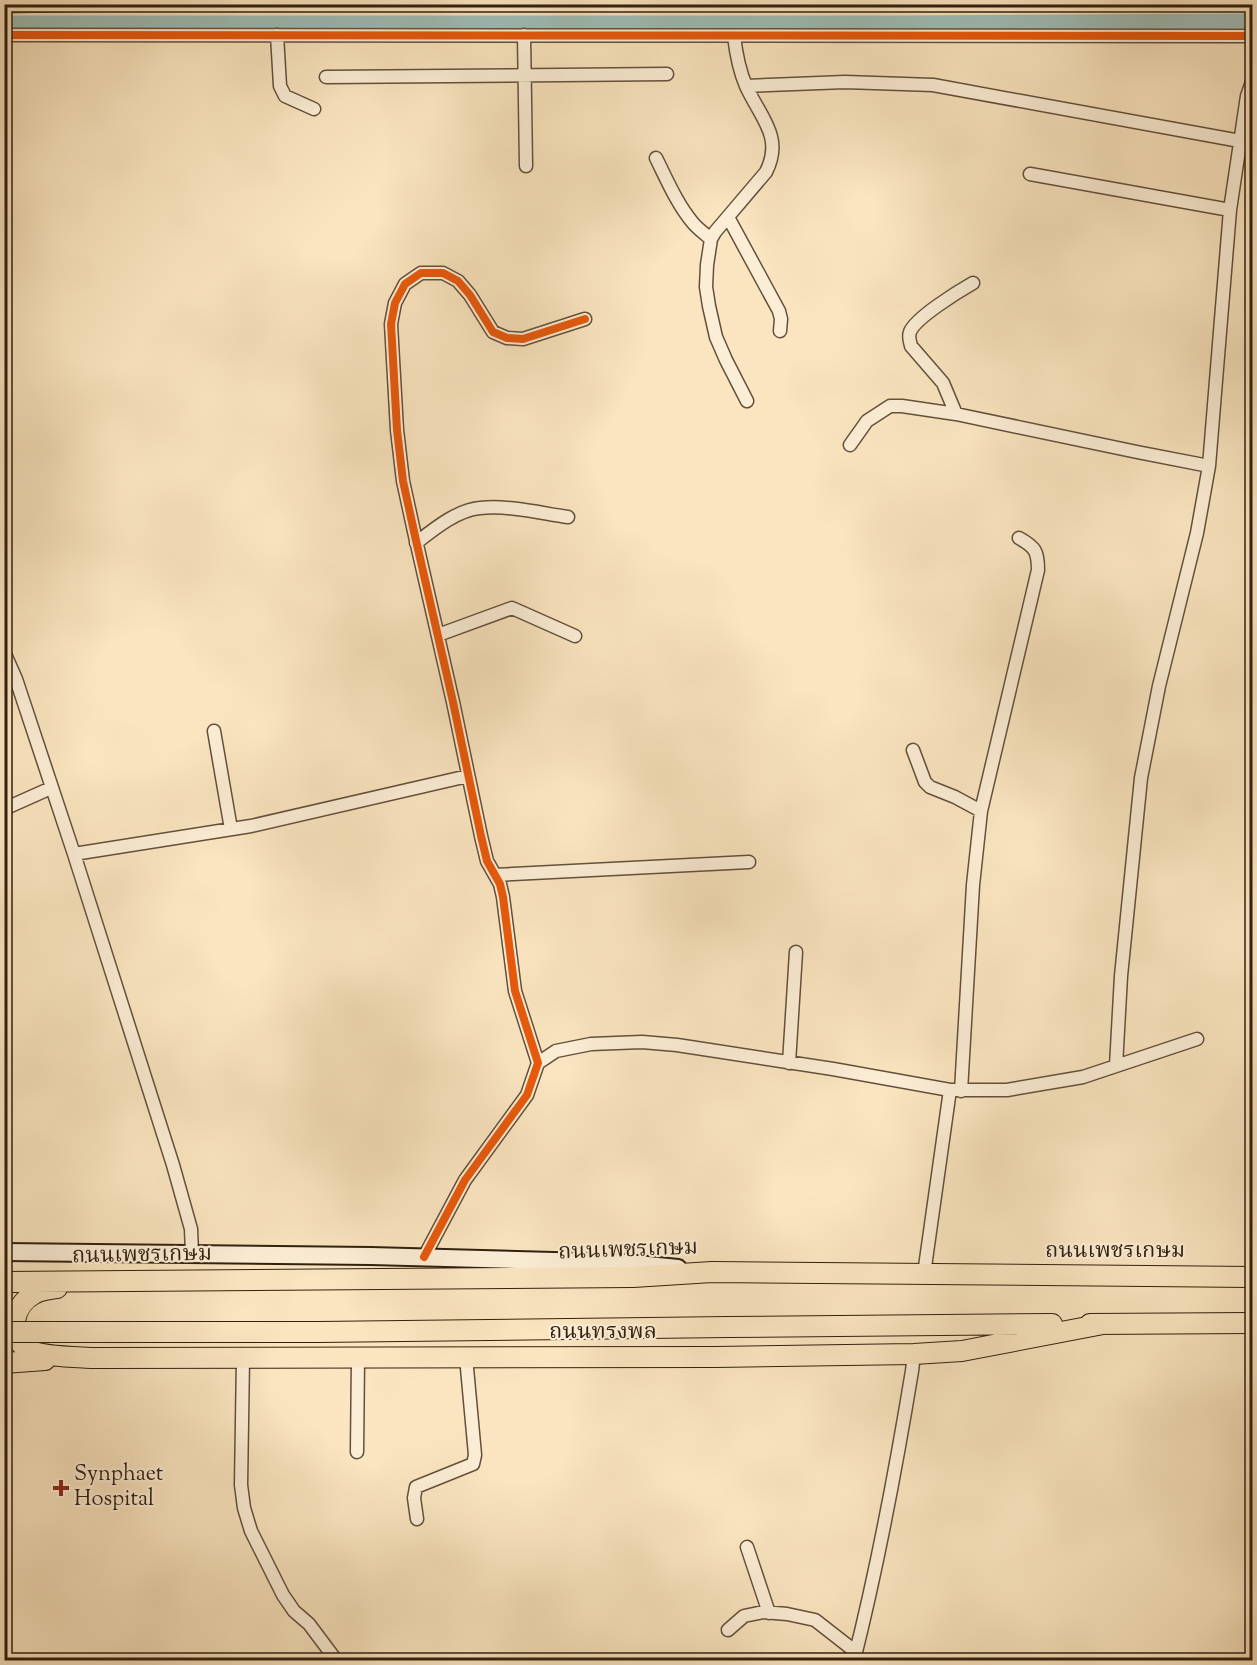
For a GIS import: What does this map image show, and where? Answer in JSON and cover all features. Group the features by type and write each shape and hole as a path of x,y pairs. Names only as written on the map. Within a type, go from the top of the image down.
{"highway":[{"name":"ถนนเพชรเกษม","path":"4,1282 633,1277 712,1272 1252,1277"},
{"path":"97,1358 61,1356 28,1350 19,1341 14,1326 16,1313 33,1294 47,1289 107,1280"},
{"path":"4,1332 318,1332 1252,1323"},
{"name":"ถนนทรงพล","path":"4,1363 97,1358 714,1357 914,1354 962,1351 1103,1324"}],"main road":[{"path":"4,1252 424,1257 627,1263 712,1272"}],"street":[{"path":"4,6 118,4"},
{"path":"4,35 1252,36"},
{"path":"277,35 280,86 285,96 314,109"},
{"path":"524,35 526,166"},
{"path":"734,36 740,69 746,86 770,133 774,148 772,160 766,172 711,239 706,287 716,337 747,401"},
{"path":"326,77 667,74"},
{"path":"746,86 845,82 933,85 1240,141"},
{"path":"1116,1066 1121,976 1141,778 1159,686 1197,533 1209,466 1230,210 1247,96 1252,82"},
{"path":"656,158 686,214 711,239"},
{"path":"1030,174 1230,210"},
{"path":"728,217 779,311 780,331"},
{"path":"424,1257 465,1180 527,1095 538,1063 515,991 503,897 500,884 487,861 403,481 391,324 395,303 405,284 421,273 443,273 458,281 493,332 507,338 523,339 585,319"},
{"path":"956,414 943,384 911,346 909,338 910,331 915,324 951,296 973,283"},
{"path":"849,445 867,421 890,406 902,405 1209,466"},
{"path":"416,543 437,527 461,514 479,508 519,510 568,517"},
{"path":"924,1274 955,1091 981,811 1038,570 1036,552 1019,538"},
{"path":"438,634 512,608 575,636"},
{"path":"4,652 16,679 74,854 173,1165 191,1229 192,1253"},
{"path":"214,731 231,830"},
{"path":"913,750 925,782 930,787 981,811"},
{"path":"74,854 231,830 468,776"},
{"path":"4,809 51,788"},
{"path":"495,875 749,862"},
{"path":"789,1062 796,952"},
{"path":"538,1063 556,1051 591,1044 642,1042 789,1062 955,1091 1006,1090 1083,1077 1197,1039"},
{"path":"728,1630 744,1616 762,1612 787,1614 815,1620 855,1656 870,1596 893,1481 914,1354"},
{"path":"417,1519 414,1498 416,1487 472,1464 476,1455 466,1357"},
{"path":"243,1358 241,1485 244,1508 251,1531 283,1595 294,1611 309,1624 336,1660"},
{"path":"357,1452 358,1358"},
{"path":"747,1547 769,1613"}],"waterway":[{"path":"4,23 1252,21"}],"cycle path":[{"path":"4,35 1252,36"},
{"path":"424,1257 465,1180 527,1095 538,1063 515,991 503,897 500,884 487,861 403,481 397,430 391,324 395,303 405,284 421,273 443,273 458,281 470,295 493,332 507,338 523,339 585,319"}],"place":[{"name":"Synphaet Hospital","path":"61,1488"}]}
